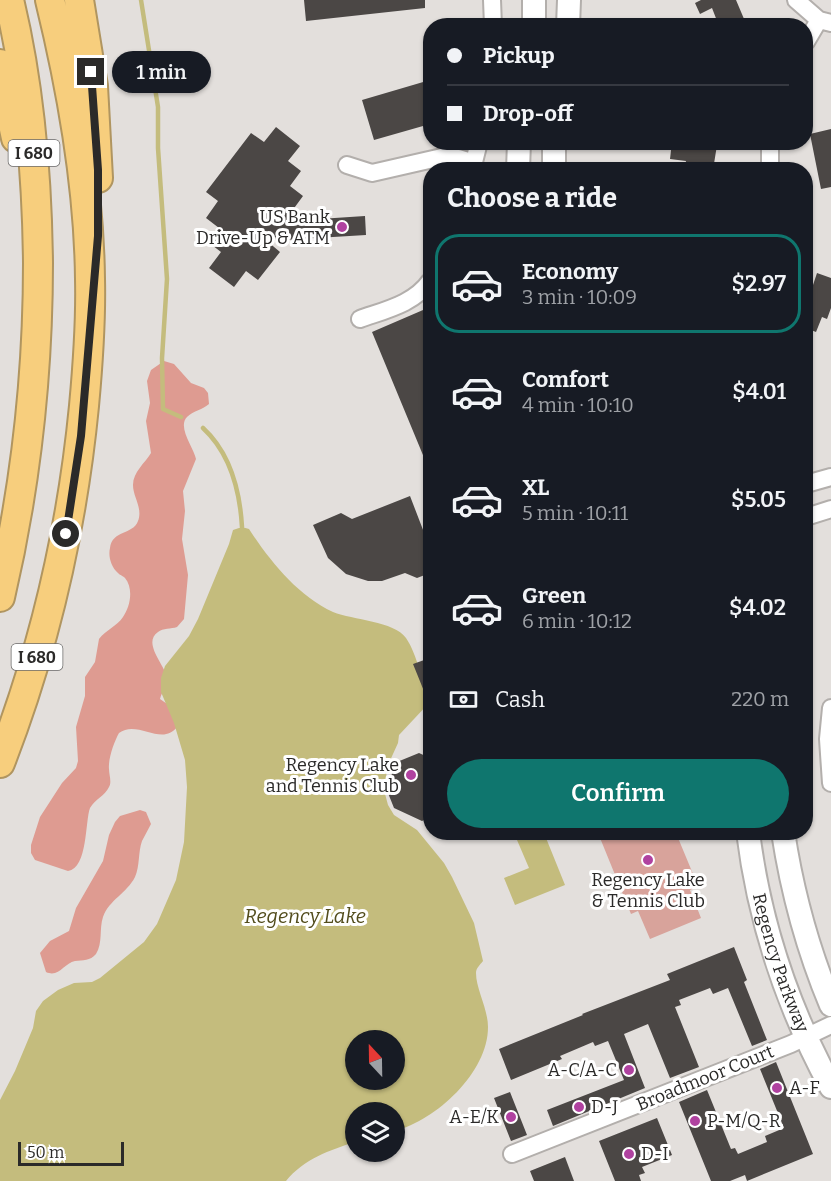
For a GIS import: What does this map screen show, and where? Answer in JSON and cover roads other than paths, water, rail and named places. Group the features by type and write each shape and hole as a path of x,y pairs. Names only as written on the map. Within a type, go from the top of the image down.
{"highway":[{"name":"I 680","path":"0,597 17,523 28,447 36,362 38,307 37,200 33,134 20,45 9,0"},
{"name":"I 680","path":"0,763 27,691 62,557 81,436 90,306 88,232 79,157 62,52 50,0"},
{"path":"79,0 93,86 98,170 98,236 90,306"},
{"path":"0,64 19,151 38,307"}],"main road":[{"path":"534,0 534,18"},
{"path":"568,18 569,0"},
{"name":"Regency Parkway","path":"749,840 768,932 786,987 806,1037 831,1087"},
{"name":"Regency Parkway","path":"784,840 802,922 831,1005"}],"street":[{"path":"492,0 493,18"},
{"path":"796,0 825,21 813,34"},
{"path":"347,165 372,173 442,157 458,158 466,162"},
{"path":"360,319 413,298 423,290"},
{"path":"813,482 831,477"},
{"path":"813,515 831,509"},
{"path":"831,708 828,739 831,783"},
{"name":"Broadmoor Court","path":"512,1154 831,1025"}],"water":[{"name":"Regency Lake","path":"242,527 249,529 266,553 296,587 320,605 341,615 383,624 400,632 406,638 417,661 423,682 423,709 399,735 398,743 388,765 384,790 388,805 394,815 417,830 444,863 474,923 483,961 476,973 488,1027 486,1044 479,1061 457,1092 427,1117 411,1125 405,1127 405,1102 345,1102 345,1146 309,1161 286,1181 0,1181 0,1100 33,1028 36,1011 43,1001 58,990 74,983 92,982 100,978 144,942 157,924 176,880 184,842 187,787 185,760 174,723 161,692 161,678 165,666 189,636 233,530"},
{"name":"Regency Lake & Tennis Club","path":"517,840 547,840 565,885 515,905 504,878 529,868"}],"waterway":[{"path":"141,0 158,107 158,148 167,279 162,358 163,409 181,417"},
{"path":"203,428 227,461 239,500 242,527"}],"place":[{"name":"US Bank Drive-Up & ATM","path":"342,227"},
{"name":"Regency Lake and Tennis Club","path":"411,775"},
{"name":"Regency Lake & Tennis Club","path":"648,860"},
{"name":"A-C/A-C","path":"629,1070"},
{"name":"A-F","path":"777,1088"},
{"name":"D-J","path":"579,1107"},
{"name":"A-E/K","path":"511,1117"},
{"name":"P-M/Q-R","path":"695,1121"},
{"name":"D-I","path":"629,1154"}]}
